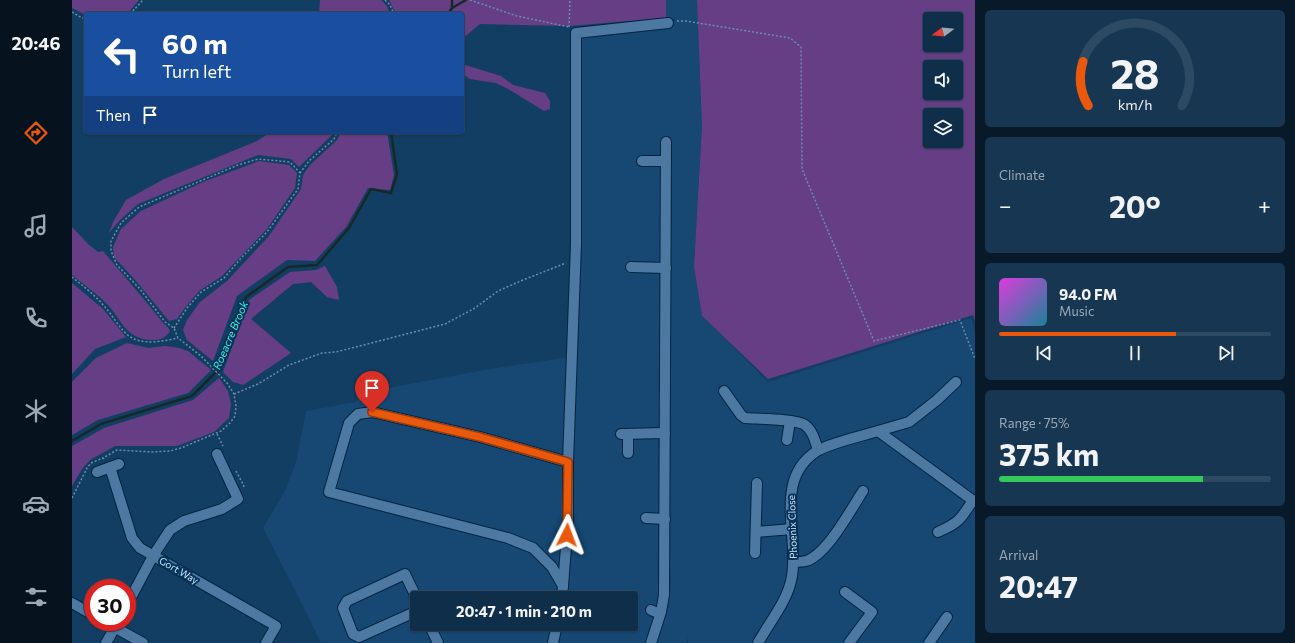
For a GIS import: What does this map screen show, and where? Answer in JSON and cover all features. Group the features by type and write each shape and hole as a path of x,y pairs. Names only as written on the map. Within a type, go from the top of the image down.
{"street":[{"path":"563,591 568,522 568,462 575,264 572,30 668,23"},
{"path":"651,643 655,612 664,595 666,142"},
{"path":"642,161 666,161"},
{"path":"631,267 666,268"},
{"name":"Phoenix Close","path":"758,643 784,600 792,577 794,562 790,499 792,485 806,459 818,450 909,422 937,400 956,382"},
{"path":"724,390 741,416 745,418 799,422 805,425 810,430 818,450"},
{"path":"563,586 552,567 533,548 508,538 329,492 349,422 358,414 372,412 480,437 568,462"},
{"path":"787,440 790,421"},
{"path":"878,431 974,501 960,519 952,526 938,532"},
{"path":"628,453 625,434 665,434"},
{"path":"136,588 153,556 170,530 184,521 222,509 238,499 216,454"},
{"path":"97,472 115,466"},
{"name":"Gort Way","path":"115,466 132,538 140,548 276,626 266,643"},
{"path":"755,553 757,483"},
{"path":"794,562 806,561 816,556 825,548 864,491"},
{"path":"646,518 665,519"},
{"path":"756,532 792,529"},
{"path":"410,614 359,637 353,634 343,608 347,602 405,574 413,591"},
{"path":"845,592 872,612 849,643"},
{"path":"72,603 84,610"},
{"path":"929,643 947,617"},
{"path":"106,643 113,631"},
{"path":"125,631 143,643"},
{"path":"432,631 438,643"},
{"path":"553,643 556,631"}],"path":[{"path":"132,12 143,0"},
{"path":"385,0 390,5 393,12"},
{"path":"470,0 517,16 572,30 570,0"},
{"path":"72,12 84,18"},
{"path":"668,23 673,21 686,21 790,38 801,47 802,169 874,341 960,320 975,359"},
{"path":"174,328 187,308 201,292 224,278 267,232 298,189 300,174 309,161 334,139 336,134"},
{"path":"72,498 87,468 91,464 117,450 152,452 170,451 181,448 217,434 230,423 235,416 236,406 234,394 227,383 201,356 178,338 174,328 165,322 140,289 117,265 111,251 111,241 121,223 139,207 258,159 290,162 300,174"},
{"path":"234,394 258,384 289,365 322,353 336,352 445,324 475,308 498,292 523,280 567,263 575,264"},
{"path":"72,277 104,306 127,334 133,338 142,341 158,342 178,338"},
{"path":"103,458 106,464 115,466"}],"shaded area":[{"path":"72,0 139,0 129,12 84,12 84,14 72,8"},
{"path":"320,0 381,0 387,6 389,12 319,12"},
{"path":"389,0 666,0 666,18 569,26 480,24 464,37 464,12 395,12"},
{"path":"666,0 697,0 702,126 694,267 702,316 768,382 971,318 975,332 975,643 688,643 688,635 687,643 321,643 263,528 285,491 296,462 306,411 356,402 361,393 490,369 578,356 581,40 584,33 674,25 675,19 666,18"},
{"path":"697,0 975,0 975,321 973,315 768,379 702,316 694,267 702,126"},
{"path":"464,65 501,76 513,85 545,93 550,101 550,109 544,111 496,83 470,79 464,74"},
{"path":"268,134 332,134 299,167 291,159 258,155 138,204 120,220 109,233 113,222 126,200 164,179 257,141"},
{"path":"340,134 387,134 394,175 390,190 368,188 346,227 315,261 287,260 237,296 213,361 187,340 183,330 187,320 200,302 227,281 269,236 301,189 303,175 310,165 337,140"},
{"path":"259,161 289,165 297,173 295,188 267,229 222,276 199,291 177,319 169,321 114,257 113,247 121,229 141,211 203,182"},
{"path":"72,227 98,252 103,251 168,328 170,331 166,335 160,339 152,340 143,339 131,333 104,301 72,275"},
{"path":"325,266 337,287 339,300 327,297 311,282 293,284 251,319 291,353 243,385 233,382 223,372 249,300 290,272 316,270"},
{"path":"72,283 103,309 126,337 95,349 72,374"},
{"path":"127,343 148,348 165,346 179,348 188,351 211,370 188,393 98,420 72,435 72,382 96,358"},
{"path":"219,378 228,391 231,404 229,418 214,432 177,446 115,446 90,460 82,469 72,486 72,446 104,428 193,400"}],"waterway":[{"name":"Roeacre Brook","path":"449,12 452,8 452,0"},
{"path":"452,8 466,0"},
{"name":"Roeacre Brook","path":"72,441 101,424 192,396 219,369 246,297 288,267 317,265 349,228 371,189 391,193 397,174 391,134"}],"route":[{"path":"372,412 480,437 568,462 567,535"}]}
